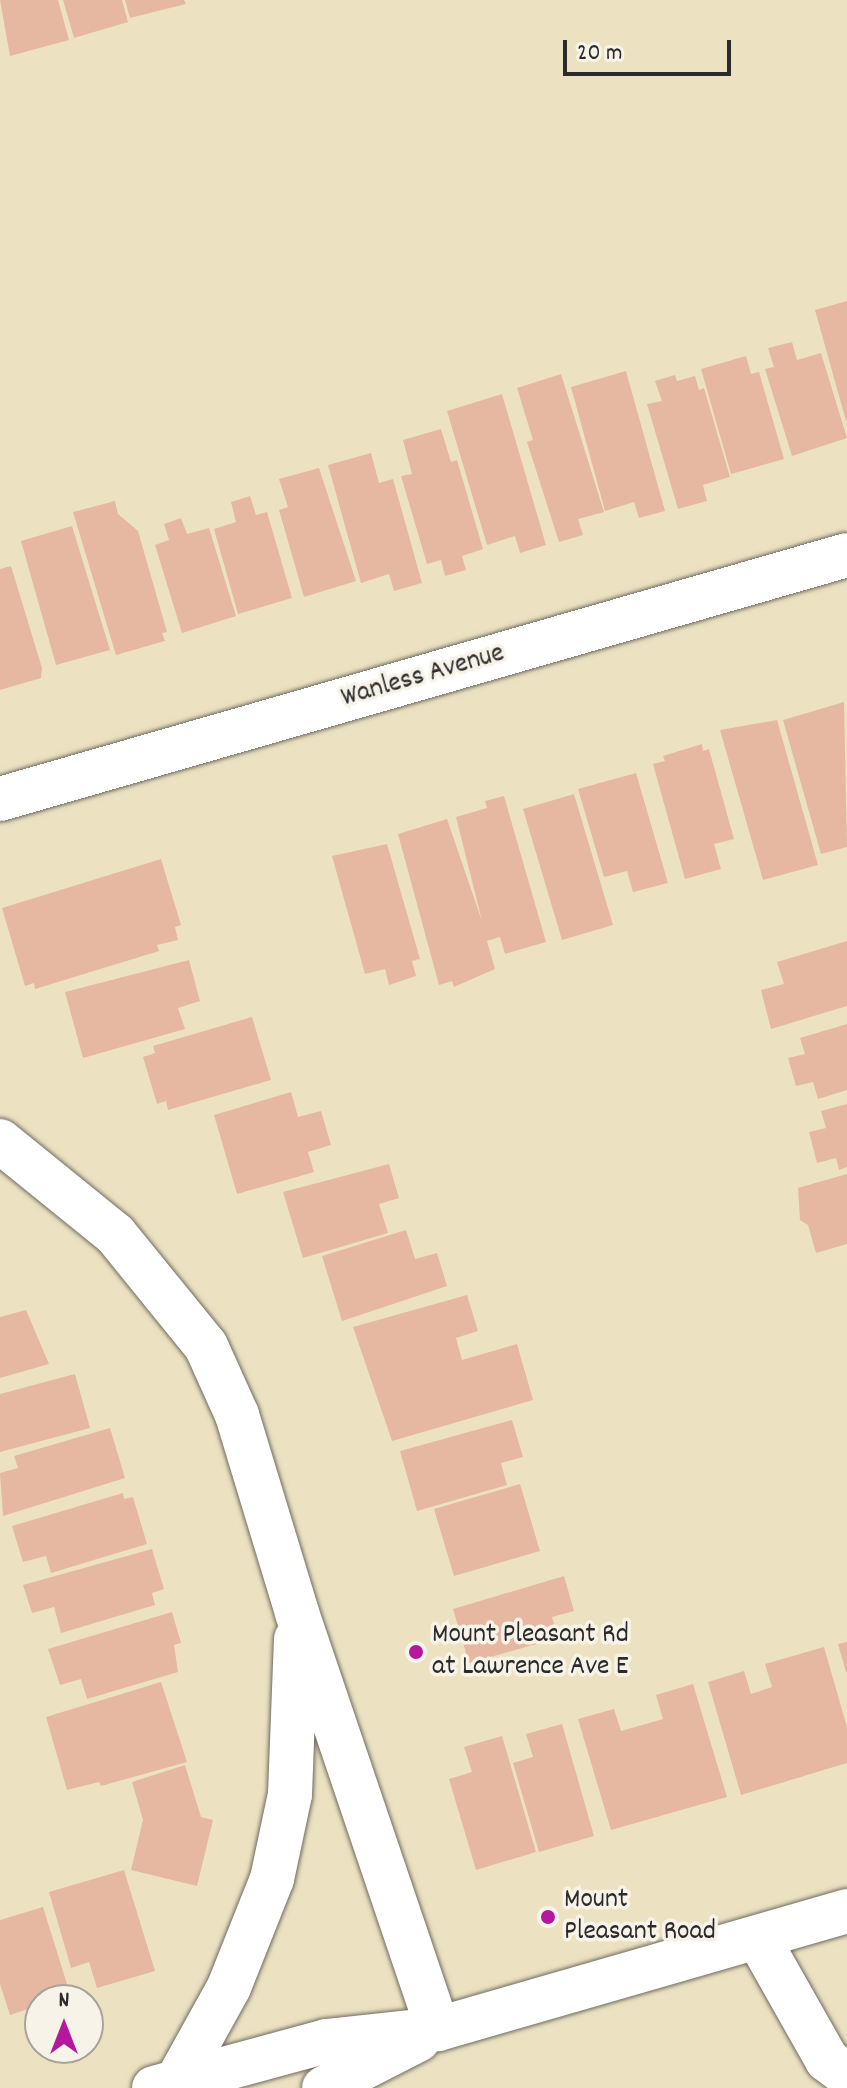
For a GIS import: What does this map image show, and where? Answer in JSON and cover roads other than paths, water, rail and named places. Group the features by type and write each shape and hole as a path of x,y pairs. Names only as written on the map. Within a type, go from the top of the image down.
{"street":[{"name":"Wanless Avenue","path":"0,799 847,555"},
{"path":"0,1141 115,1234 206,1346 237,1415 297,1613 438,2029"},
{"path":"165,2084 229,1987 272,1879 290,1794 297,1613"},
{"path":"165,2084 327,2041 438,2029 847,1911"},
{"path":"758,1938 827,2060 847,2075"},
{"path":"324,2088 438,2029"}],"place":[{"name":"Mount Pleasant Rd at Lawrence Ave E","path":"416,1652"},
{"name":"Mount Pleasant Road","path":"548,1917"}]}
